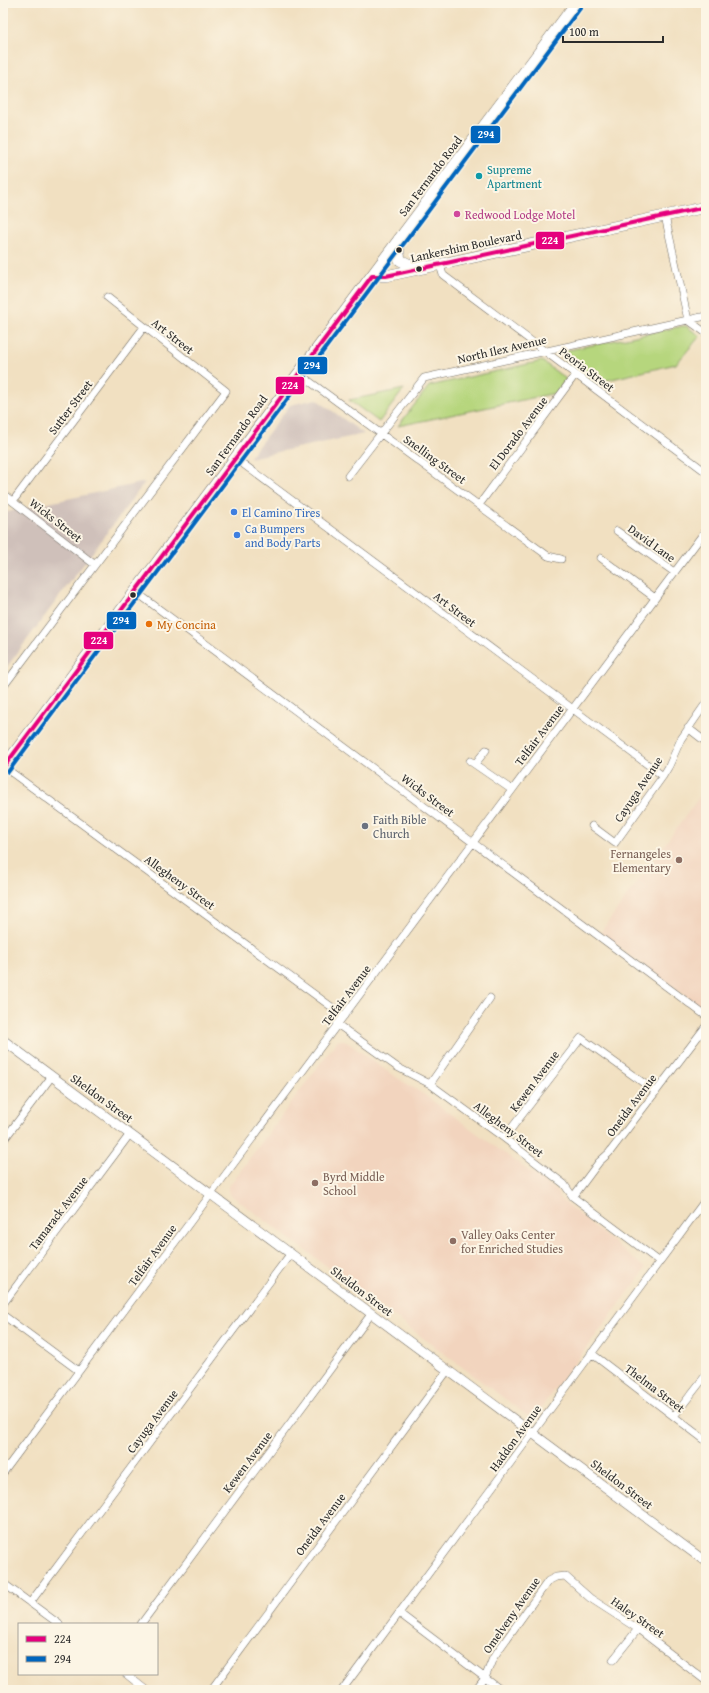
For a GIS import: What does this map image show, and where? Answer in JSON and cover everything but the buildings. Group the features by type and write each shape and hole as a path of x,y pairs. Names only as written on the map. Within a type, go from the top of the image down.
{"main road":[{"name":"San Fernando Road","path":"3,767 136,592 298,373 576,3"},
{"name":"Lankershim Boulevard","path":"372,276 386,276 440,265 706,207"},
{"path":"400,239 398,254 400,260 403,262 408,264 440,265"},
{"name":"Sheldon Street","path":"3,1040 292,1253 706,1562"}],"street":[{"path":"665,216 688,320 706,333"},
{"name":"Peoria Street","path":"440,265 443,275 706,472"},
{"name":"Art Street","path":"94,564 226,391 108,297"},
{"name":"North Ilex Avenue","path":"348,476 424,378 706,316"},
{"name":"Sutter Street","path":"12,501 144,327"},
{"name":"Snelling Street","path":"298,373 548,556 561,559"},
{"name":"El Dorado Avenue","path":"479,505 575,375"},
{"name":"Art Street","path":"235,458 572,710 663,776"},
{"name":"Wicks Street","path":"3,494 94,564"},
{"name":"David Lane","path":"617,530 674,572"},
{"name":"Telfair Avenue","path":"3,1473 706,530"},
{"path":"602,563 655,598"},
{"path":"3,687 94,564"},
{"name":"Wicks Street","path":"136,592 706,1016"},
{"name":"Cayuga Avenue","path":"592,826 615,843 663,776 688,728 706,703"},
{"path":"688,728 706,742"},
{"path":"486,750 473,762 512,790"},
{"name":"Allegheny Street","path":"3,767 344,1016"},
{"path":"430,1084 490,998"},
{"name":"Allegheny Street","path":"338,1024 397,1067 430,1084 504,1138 564,1184 573,1197 660,1262"},
{"name":"Oneida Avenue","path":"573,1197 706,1026"},
{"name":"Kewen Avenue","path":"504,1138 581,1038 656,1092"},
{"path":"3,1140 52,1076"},
{"name":"Tamarack Avenue","path":"3,1304 130,1134"},
{"name":"Haddon Avenue","path":"342,1690 706,1199"},
{"name":"Cayuga Avenue","path":"30,1603 292,1253"},
{"name":"Kewen Avenue","path":"142,1623 372,1313"},
{"path":"3,1315 79,1371"},
{"name":"Thelma Street","path":"591,1354 706,1441"},
{"name":"Oneida Avenue","path":"211,1690 448,1370"},
{"path":"674,1416 706,1375"},
{"name":"Haley Street","path":"556,1577 565,1576 590,1598 638,1629 706,1681"},
{"name":"Omelveny Avenue","path":"476,1690 485,1678 493,1658 548,1581 556,1577"},
{"path":"3,1583 57,1623"},
{"path":"399,1613 501,1690"},
{"path":"613,1660 638,1629"},
{"path":"127,1675 146,1690"}],"shaded area":[{"path":"316,399 364,434 249,458 290,405"},
{"path":"145,482 3,672 3,513"},
{"name":"Fernangeles Elementary","path":"706,788 706,1011 600,933"},
{"name":"Valley Oaks Center for Enriched Studies","path":"344,1040 391,1074 423,1094 555,1190 563,1201 645,1268 643,1273 533,1418 528,1416 231,1195 228,1190 229,1186 337,1041"}],"green space":[{"path":"686,326 700,336 676,364 595,383 562,358 564,351"},
{"path":"542,361 566,379 556,393 398,426 429,386"},
{"path":"404,389 379,422 349,400"}],"transit line":[{"name":"294","path":"8,772 581,7"},
{"name":"224","path":"3,768 372,276 386,276 706,207"}],"place":[{"name":"Supreme Apartment","path":"479,176"},
{"name":"Redwood Lodge Motel","path":"457,214"},
{"name":"El Camino Tires","path":"234,512"},
{"name":"Ca Bumpers and Body Parts","path":"237,535"},
{"name":"My Concina","path":"149,624"},
{"name":"Faith Bible Church","path":"365,826"},
{"name":"Fernangeles Elementary","path":"679,860"},
{"name":"Byrd Middle School","path":"315,1183"},
{"name":"Valley Oaks Center for Enriched Studies","path":"453,1241"}]}
